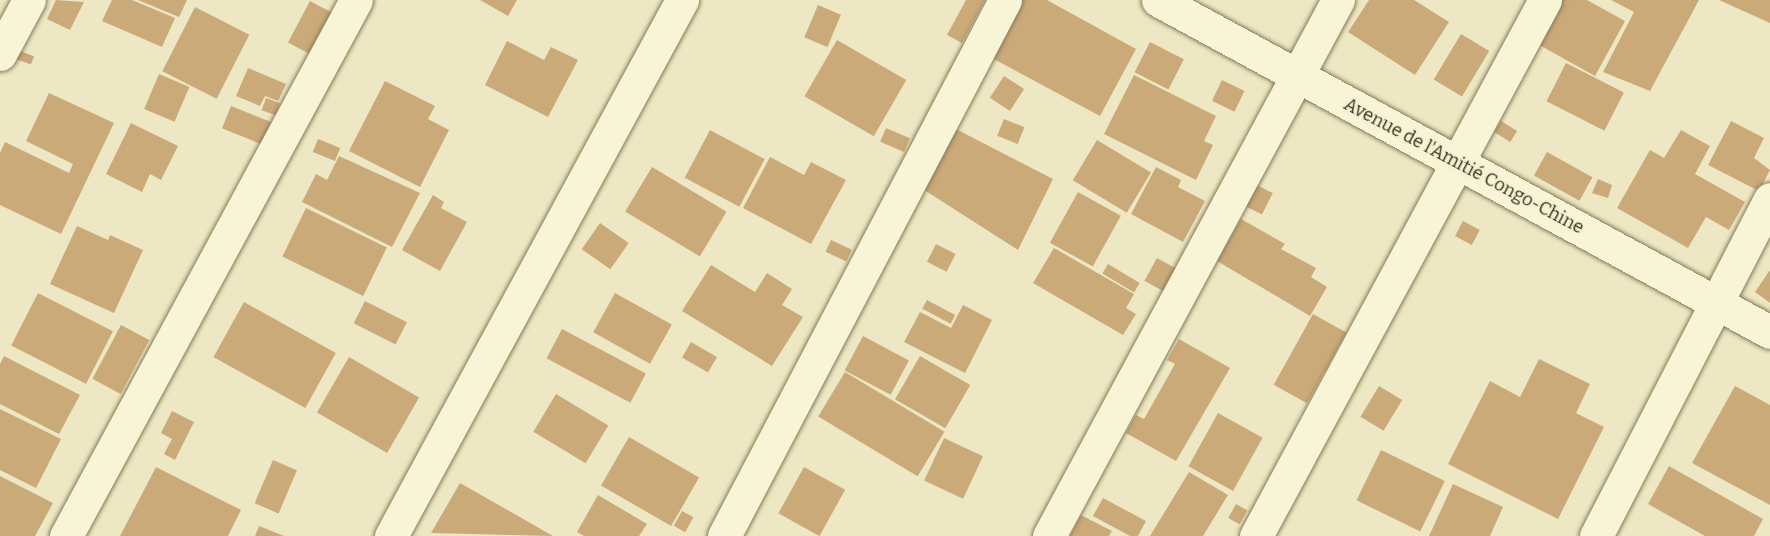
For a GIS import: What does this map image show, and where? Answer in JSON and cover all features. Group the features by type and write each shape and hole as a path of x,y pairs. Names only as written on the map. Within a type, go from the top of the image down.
{"street":[{"path":"0,54 29,0"},
{"path":"66,536 356,0"},
{"path":"391,536 682,0"},
{"path":"724,536 1005,0"},
{"name":"Avenue de l'Amitié Congo-Chine","path":"1158,0 1770,332"},
{"path":"1049,536 1338,0"},
{"path":"1256,536 1545,0"},
{"path":"1596,536 1770,199"}],"building":[{"path":"56,0 84,2 70,30 47,19"},
{"path":"112,0 132,0 175,18 162,47 102,21"},
{"path":"138,0 187,0 179,17"},
{"path":"480,0 517,0 508,16"},
{"path":"966,0 985,0 962,43 947,35"},
{"path":"1022,0 1047,0 1136,49 1100,116 990,57"},
{"path":"1369,0 1414,0 1449,22 1415,75 1348,32"},
{"path":"1557,0 1587,0 1625,21 1595,76 1534,42"},
{"path":"1611,0 1699,0 1650,91 1603,72 1634,12"},
{"path":"1719,0 1770,0 1770,23"},
{"path":"310,1 336,15 314,57 288,42"},
{"path":"818,5 841,15 827,47 804,37"},
{"path":"195,7 249,35 217,99 162,71"},
{"path":"1461,34 1489,51 1462,96 1434,79"},
{"path":"837,40 906,80 874,136 804,96"},
{"path":"507,41 544,60 551,47 578,60 548,117 485,85"},
{"path":"1150,42 1184,59 1168,90 1135,72"},
{"path":"20,51 34,56 31,65 17,59"},
{"path":"1566,63 1624,93 1604,131 1546,101"},
{"path":"248,68 286,84 278,101 265,96 260,106 236,96"},
{"path":"159,74 189,87 175,122 144,109"},
{"path":"1134,75 1216,116 1204,141 1213,145 1196,180 1104,134"},
{"path":"1004,76 1024,89 1010,111 990,98"},
{"path":"1222,80 1244,91 1234,112 1212,101"},
{"path":"385,81 435,106 428,119 449,130 420,187 349,151"},
{"path":"49,93 114,123 61,234 0,205 0,153 5,142 69,173 73,164 26,141"},
{"path":"266,98 280,103 276,115 262,110"},
{"path":"231,106 271,122 262,144 222,128"},
{"path":"1004,119 1024,127 1018,144 997,136"},
{"path":"1501,121 1517,131 1510,142 1494,132"},
{"path":"1731,121 1764,138 1754,158 1770,170 1759,191 1708,165"},
{"path":"131,123 178,146 161,180 150,174 142,192 106,174"},
{"path":"950,126 1053,179 1018,250 918,186"},
{"path":"886,128 910,138 904,152 880,142"},
{"path":"710,130 765,159 739,207 685,178"},
{"path":"1681,130 1710,146 1695,174 1745,202 1729,230 1706,217 1688,248 1617,208 1650,150 1664,158"},
{"path":"318,139 340,148 335,161 313,152"},
{"path":"1097,140 1151,172 1127,213 1073,180"},
{"path":"1547,152 1592,177 1579,201 1534,176"},
{"path":"339,156 420,193 392,247 302,202 316,174 327,180"},
{"path":"770,157 804,175 811,162 846,180 811,244 743,208"},
{"path":"652,167 727,212 700,256 625,212"},
{"path":"1156,167 1181,180 1178,187 1205,201 1183,242 1131,214"},
{"path":"1598,179 1612,185 1608,198 1592,193"},
{"path":"1255,184 1273,193 1262,214 1244,205"},
{"path":"1078,192 1121,216 1093,266 1050,243"},
{"path":"433,195 444,202 441,208 467,222 440,271 402,250"},
{"path":"306,208 387,247 363,296 282,257"},
{"path":"1241,219 1285,244 1281,249 1316,268 1311,277 1327,287 1310,316 1217,261"},
{"path":"1463,221 1480,230 1472,245 1455,236"},
{"path":"600,223 629,243 610,269 582,249"},
{"path":"77,226 108,240 110,235 143,250 114,313 50,284"},
{"path":"831,240 852,250 846,262 826,252"},
{"path":"936,244 956,254 947,272 927,262"},
{"path":"1054,248 1134,294 1126,308 1136,314 1123,335 1033,283"},
{"path":"1157,258 1179,270 1166,293 1144,281"},
{"path":"1108,264 1140,283 1134,292 1102,273"},
{"path":"711,265 755,292 767,273 792,289 782,305 803,317 772,366 682,311"},
{"path":"1770,270 1770,303 1755,292"},
{"path":"38,293 113,331 86,384 11,346"},
{"path":"615,293 672,325 650,364 593,332"},
{"path":"927,300 955,315 951,324 922,309"},
{"path":"365,301 407,322 396,345 354,323"},
{"path":"244,302 336,353 305,408 213,357"},
{"path":"963,305 992,320 965,373 904,342 920,312 951,328"},
{"path":"1313,314 1346,332 1307,403 1274,385"},
{"path":"121,325 149,340 121,394 92,379"},
{"path":"562,329 646,374 630,403 547,358"},
{"path":"863,336 909,360 891,395 845,370"},
{"path":"1179,339 1230,368 1176,461 1126,433 1136,415 1144,419 1175,364 1167,360"},
{"path":"691,342 717,357 708,373 682,358"},
{"path":"4,356 80,395 59,434 0,404 0,364"},
{"path":"920,356 970,385 945,428 895,399"},
{"path":"349,357 419,398 387,453 317,412"},
{"path":"1539,359 1590,384 1576,413 1604,427 1558,519 1448,464 1490,381 1520,397"},
{"path":"845,372 944,432 918,476 818,417"},
{"path":"1379,386 1402,400 1384,431 1360,417"},
{"path":"1735,386 1770,405 1770,505 1692,463"},
{"path":"556,394 608,425 586,463 533,432"},
{"path":"0,409 61,439 36,488 0,470"},
{"path":"172,411 194,422 175,460 164,454 172,439 161,433"},
{"path":"1218,413 1263,438 1233,491 1188,466"},
{"path":"629,437 699,478 671,526 601,485"},
{"path":"944,438 983,456 963,499 924,481"},
{"path":"1381,450 1445,481 1420,531 1356,500"},
{"path":"273,460 297,470 279,513 255,503"},
{"path":"1669,466 1763,519 1754,536 1705,536 1648,504"},
{"path":"156,467 241,510 228,536 120,536"},
{"path":"804,467 845,490 819,536 778,513"},
{"path":"1189,472 1228,495 1203,536 1150,536"},
{"path":"0,476 53,503 35,536 0,536"},
{"path":"460,483 553,536 431,533"},
{"path":"1453,484 1503,507 1490,536 1429,536"},
{"path":"598,495 647,524 639,536 584,536 577,532"},
{"path":"1103,498 1146,521 1138,536 1130,536 1093,516"},
{"path":"1236,504 1247,510 1240,524 1228,518"},
{"path":"682,511 693,517 685,532 674,526"},
{"path":"1081,515 1112,531 1109,536 1070,536"},
{"path":"259,526 284,536 255,536"}]}
